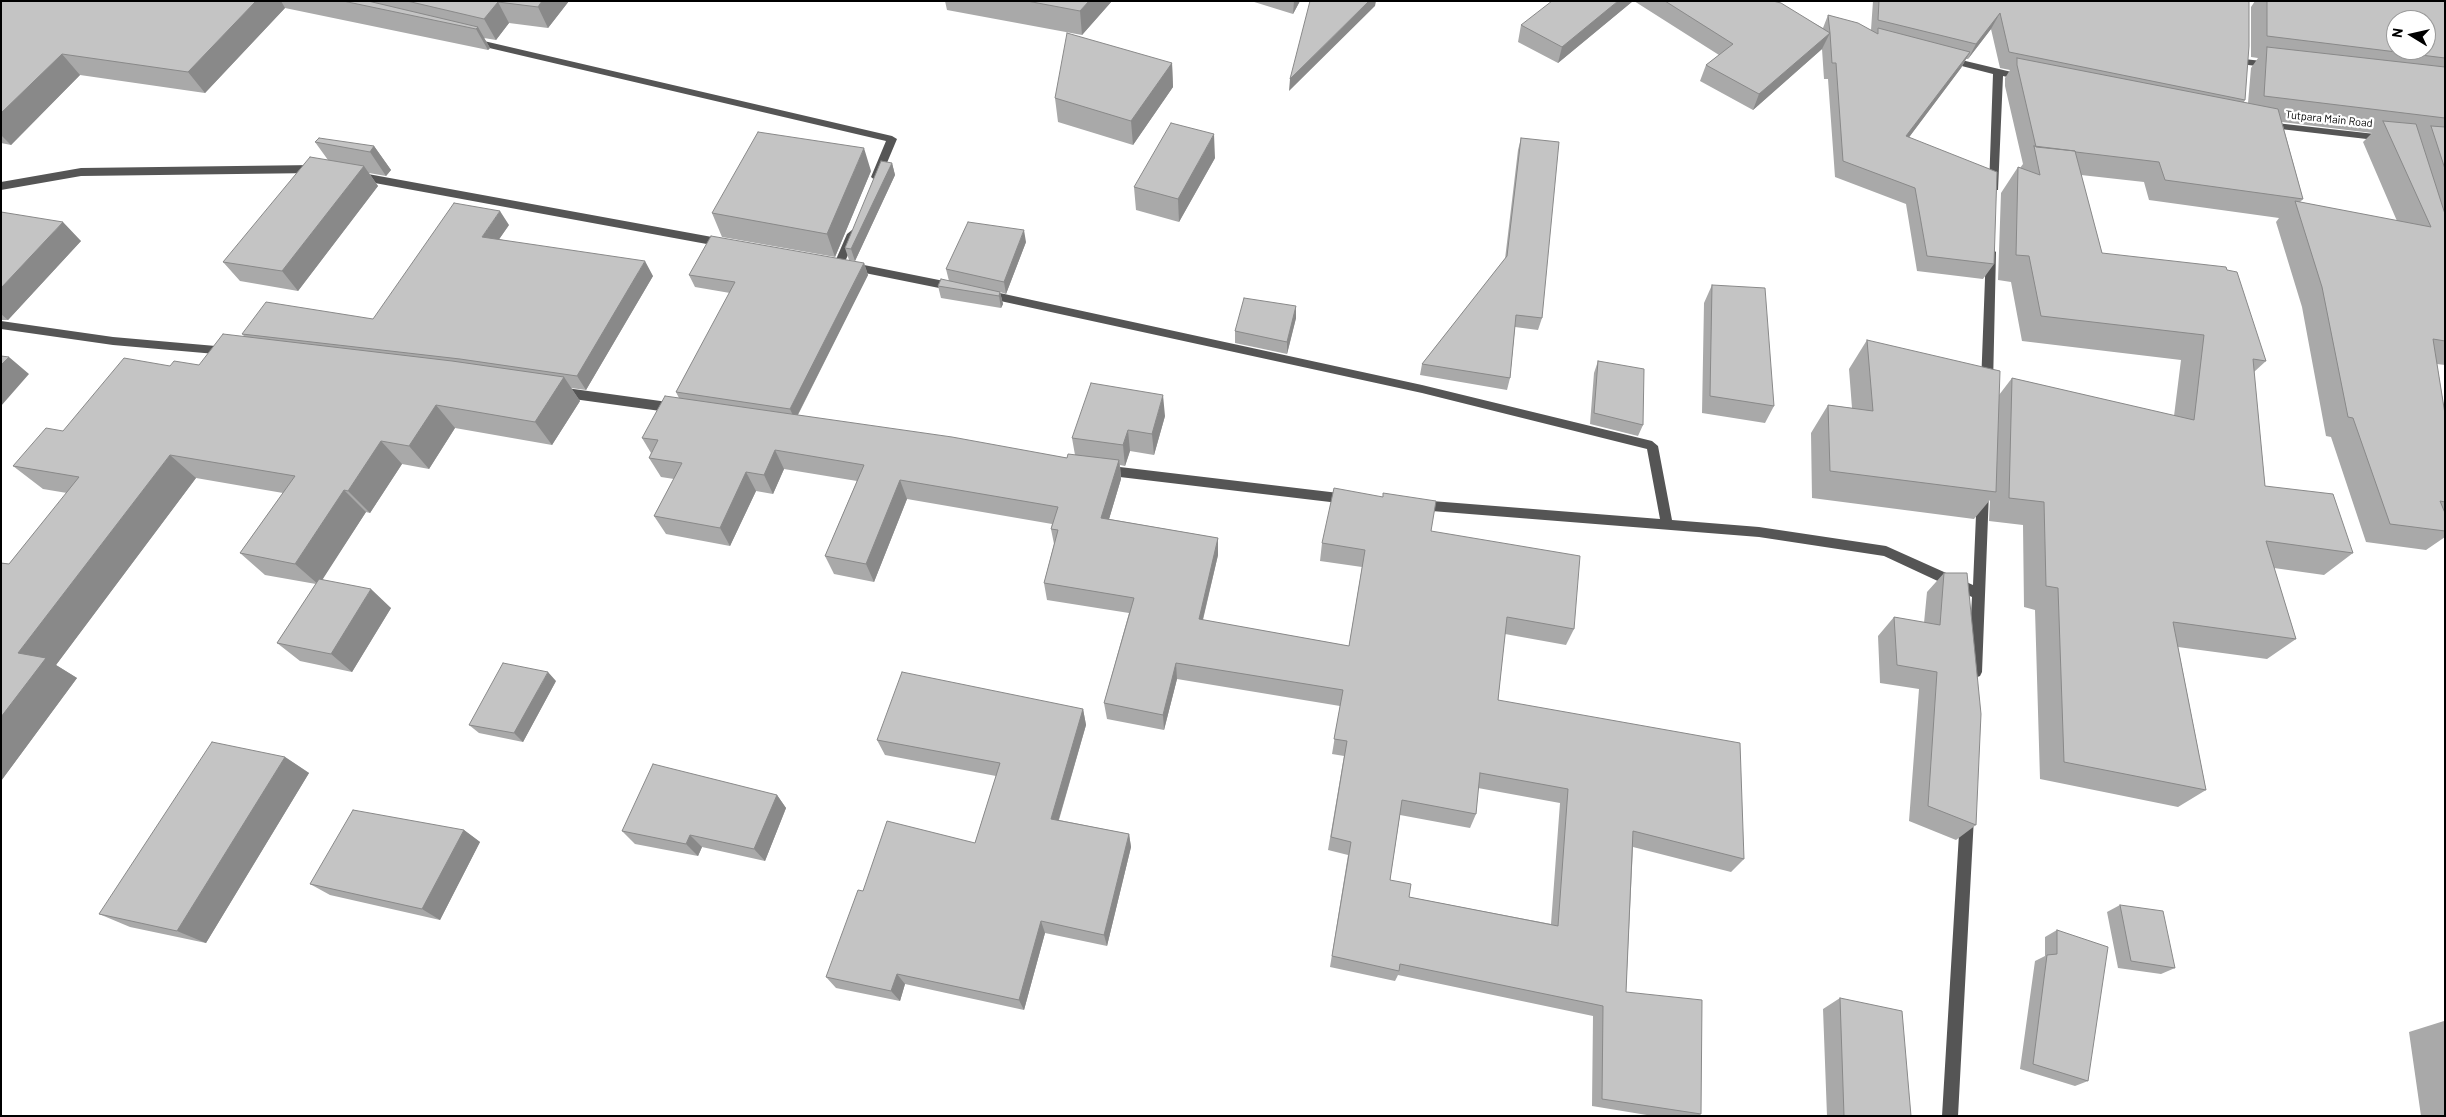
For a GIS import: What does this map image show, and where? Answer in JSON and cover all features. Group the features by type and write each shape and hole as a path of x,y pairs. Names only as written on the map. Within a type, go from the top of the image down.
{"street":[{"path":"457,38 892,139 873,184"},
{"path":"1940,58 2037,80"},
{"path":"2244,62 2282,67"},
{"path":"1993,200 1998,72"},
{"name":"Tutpara Main Road","path":"2259,124 2392,139"},
{"path":"1,186 82,172 312,168 732,244"},
{"path":"854,228 834,263 1422,389 1652,446 1668,524"},
{"path":"1986,397 1992,240"},
{"path":"1,325 113,341 242,353"},
{"path":"548,390 685,409"},
{"path":"1094,469 1364,501"},
{"path":"1974,683 1983,476"},
{"path":"1403,504 1759,532 1886,551 1979,594"},
{"path":"1950,1116 1968,801"}],"building":[{"path":"1,1 256,1 188,72 62,54 1,113"},
{"path":"343,1 368,1 478,27 476,29"},
{"path":"407,1 542,1 538,7 498,2 484,19"},
{"path":"1027,1 1089,1 1080,11"},
{"path":"1310,1 1369,1 1290,79"},
{"path":"1552,1 1618,1 1562,47 1521,25"},
{"path":"1665,1 1773,1 1781,3 1830,33 1759,94 1706,65 1733,44"},
{"path":"1879,1 2249,1 2249,46 2245,100 2009,52 2000,13 1976,44 1878,20"},
{"path":"2267,1 2445,1 2445,58 2436,57 2436,10 2386,10 2386,51 2267,36"},
{"path":"1828,15 1858,23 1878,34 1878,28 1970,52 1906,136 1997,172 1994,264 1927,256 1915,188 1843,161 1836,63 1832,63"},
{"path":"1067,33 1172,63 1131,121 1055,98"},
{"path":"2267,47 2445,67 2445,118 2264,96"},
{"path":"2017,58 2278,109 2303,199 2165,180 2159,162 2036,147"},
{"path":"2383,121 2416,124 2445,214 2445,341 2433,339 2445,414 2445,502 2440,501 2445,513 2445,531 2390,524 2353,418 2348,417 2322,287 2295,201 2431,227"},
{"path":"1171,123 1214,134 1178,199 1134,187"},
{"path":"2431,126 2445,127 2445,169"},
{"path":"758,132 864,148 827,234 712,213"},
{"path":"319,138 374,146 370,152 315,142"},
{"path":"1521,138 1559,142 1542,318 1516,315 1510,378 1422,364 1507,256"},
{"path":"2034,146 2075,151 2102,253 2226,267 2227,270 2237,272 2266,361 2253,359 2265,486 2333,494 2353,553 2266,541 2296,639 2173,622 2206,790 2064,762 2058,588 2046,586 2044,502 2009,498 2012,378 2194,420 2204,335 2041,316 2029,256 2016,255 2018,167 2040,175"},
{"path":"310,157 364,166 282,271 223,262"},
{"path":"881,161 892,163 851,249 845,248"},
{"path":"454,203 500,211 482,237 645,261 577,376 460,359 242,334 266,302 373,319"},
{"path":"1,212 63,222 1,288"},
{"path":"968,222 1024,230 1004,282 946,269"},
{"path":"711,236 864,263 790,409 676,392 735,282 689,275"},
{"path":"941,279 1000,292 999,296 938,286"},
{"path":"1712,285 1765,288 1774,406 1710,396"},
{"path":"1244,298 1296,306 1287,342 1235,331"},
{"path":"223,334 452,361 564,377 535,422 436,405 409,446 381,441 348,491 344,490 295,564 240,553 295,476 170,455 18,653 46,658 1,717 1,563 9,564 79,477 13,466 46,428 63,431 124,358 170,366 174,361 199,365"},
{"path":"1867,340 2000,371 1996,492 1830,471 1828,405 1873,411"},
{"path":"1,356 9,357 1,365"},
{"path":"1598,361 1644,369 1643,425 1594,413"},
{"path":"1091,383 1163,395 1152,434 1128,430 1123,445 1072,438"},
{"path":"665,396 952,437 1067,458 1068,454 1119,460 1101,518 1218,538 1199,619 1349,646 1365,550 1322,543 1334,488 1383,497 1383,493 1436,501 1431,531 1580,556 1574,629 1507,617 1498,700 1740,743 1744,859 1633,831 1626,992 1702,1000 1701,1114 1602,1099 1603,1006 1400,964 1399,971 1332,956 1351,842 1331,837 1347,741 1334,739 1343,690 1176,663 1163,715 1104,703 1134,598 1044,583 1058,530 1051,529 1058,507 900,480 866,564 825,556 864,465 775,450 764,475 746,472 720,528 654,516 682,463 649,458 658,440 642,438","holes":["1480,773 1568,789 1558,926 1409,897 1411,884 1390,880 1402,800 1476,814"]},
{"path":"1944,573 1967,573 1981,714 1976,825 1928,806 1937,672 1897,665 1894,617 1940,625"},
{"path":"319,579 371,589 331,654 277,643"},
{"path":"503,663 548,672 514,733 469,725"},
{"path":"902,672 1083,709 1051,819 1129,834 1104,935 1041,921 1019,1000 897,974 891,991 826,977 858,890 863,891 887,821 975,843 1000,763 877,740"},
{"path":"212,742 285,757 177,931 99,914"},
{"path":"653,764 777,795 754,849 690,835 686,844 622,831"},
{"path":"353,810 464,830 422,909 310,884"},
{"path":"2120,905 2163,911 2175,968 2131,961"},
{"path":"2057,930 2108,947 2088,1081 2033,1064 2047,955 2057,954"},
{"path":"1840,998 1902,1011 1911,1116 1844,1116"}]}
